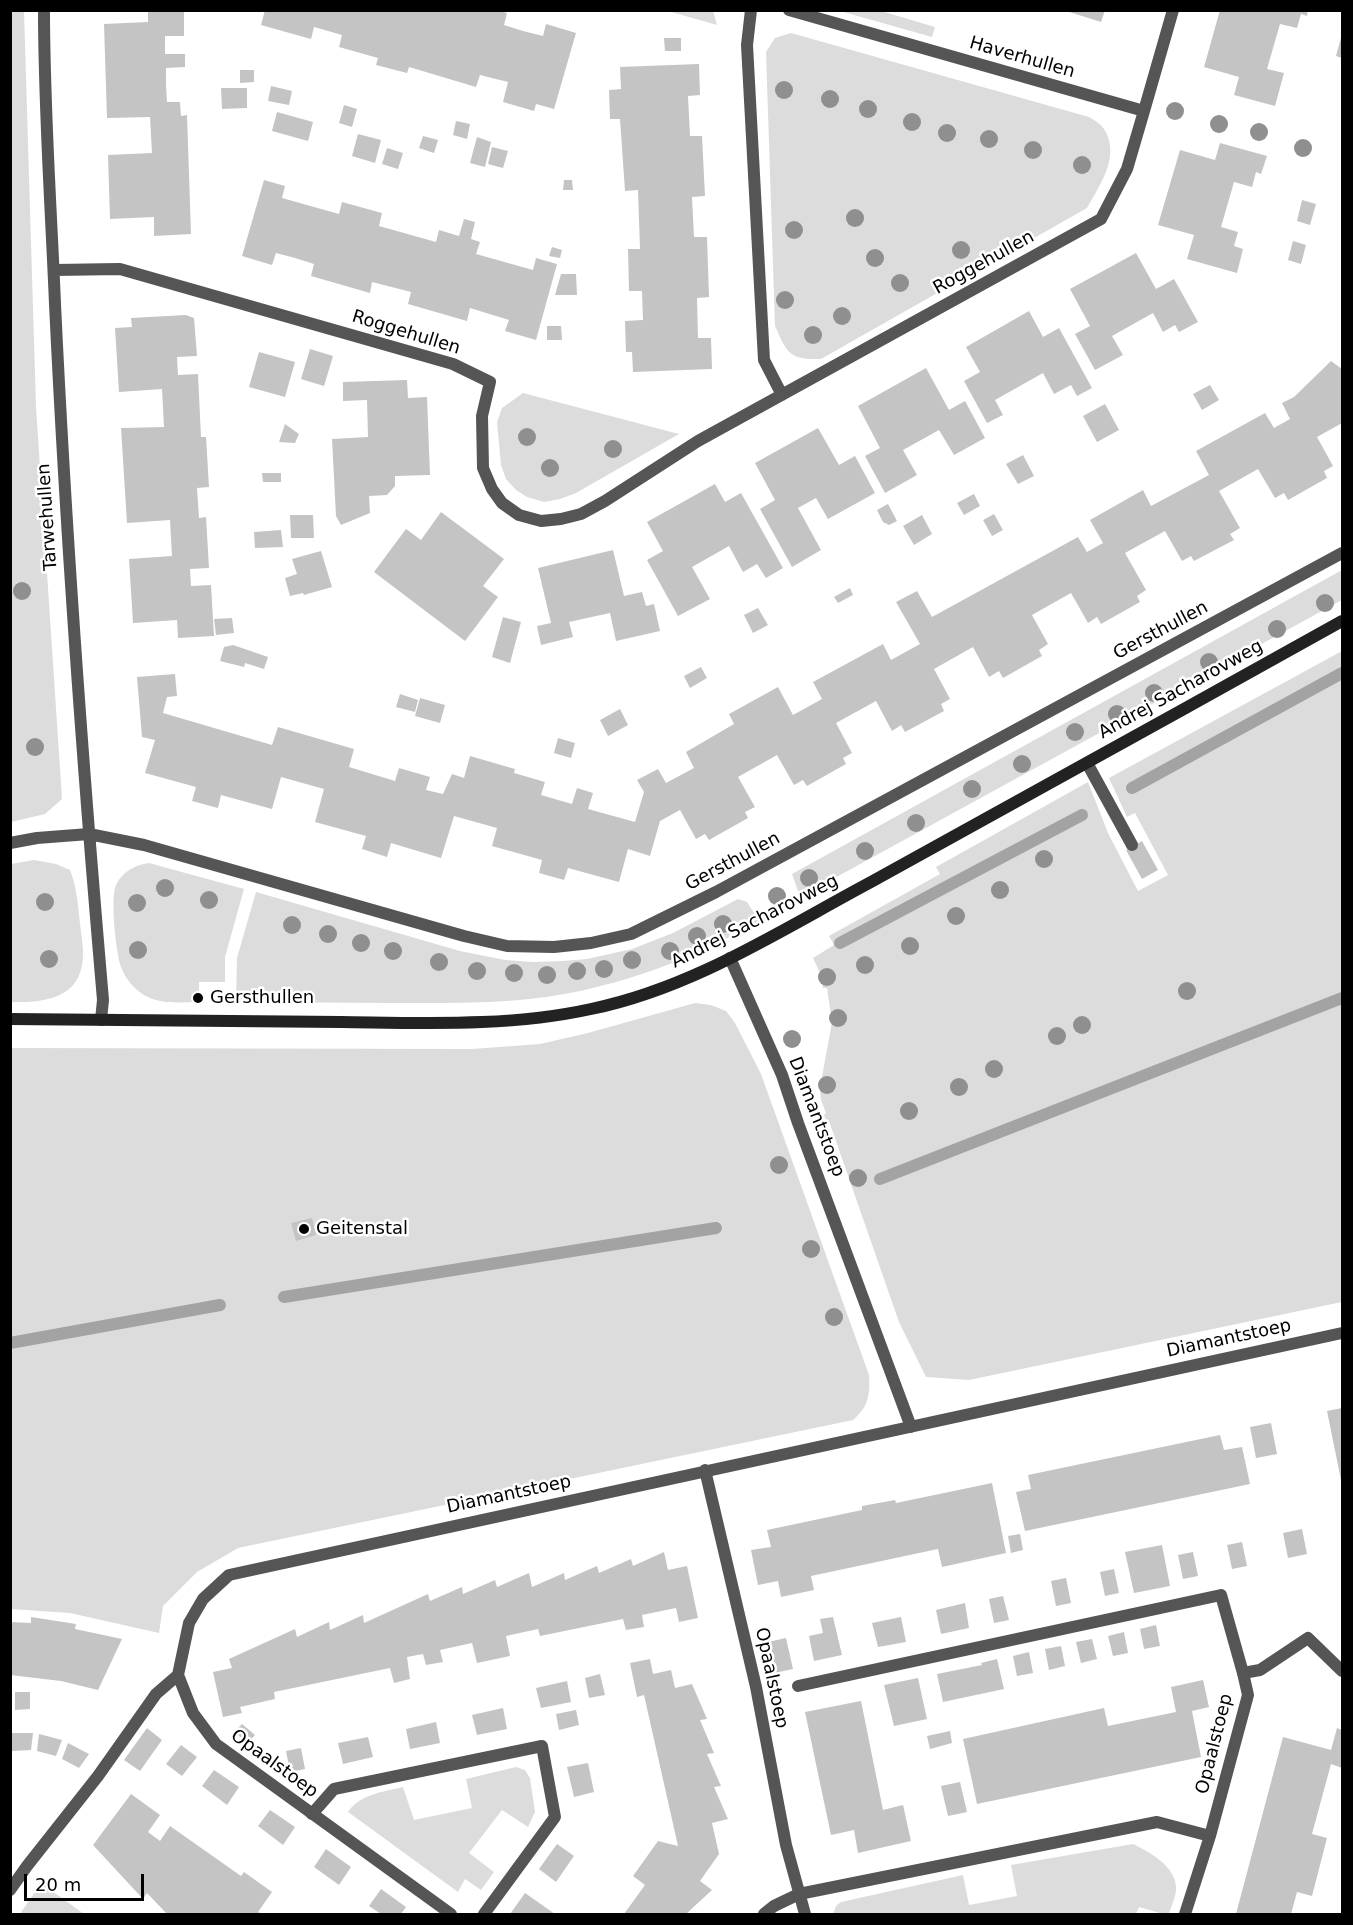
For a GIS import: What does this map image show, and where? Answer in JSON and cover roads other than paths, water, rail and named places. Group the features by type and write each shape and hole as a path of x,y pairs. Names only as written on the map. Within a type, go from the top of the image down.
{"street":[{"name":"Tarwehullen","path":"44,10 46,134 66,517 103,1000 101,1020"},
{"path":"751,10 747,45 764,360 782,395"},
{"name":"Haverhullen","path":"789,10 1144,111"},
{"path":"1144,111 1173,10"},
{"name":"Roggehullen","path":"54,270 120,269 453,363 490,382 482,416 483,468 492,489 502,503 519,515 541,521 561,519 581,514 605,501 698,441 1101,219 1127,169 1144,111"},
{"name":"Gersthullen","path":"10,843 37,838 89,834 144,845 464,936 507,946 554,947 601,941 631,934 716,892 1342,553"},
{"name":"Andrej Sacharovweg","path":"10,1019 449,1023 526,1020 593,1009 659,990 693,977 730,958 1342,621"},
{"path":"1087,763 1132,845"},
{"name":"Diamantstoep","path":"730,958 788,1091 911,1427"},
{"name":"Diamantstoep","path":"178,1675 189,1623 203,1599 229,1575 1342,1333"},
{"name":"Opaalstoep","path":"705,1470 756,1687 786,1845 805,1914"},
{"path":"798,1686 1221,1594 1243,1673"},
{"name":"Opaalstoep","path":"1185,1914 1210,1836 1248,1695 1243,1673 1260,1670 1308,1638 1342,1671"},
{"path":"10,1890 98,1776 156,1694 178,1675"},
{"name":"Opaalstoep","path":"178,1675 193,1713 216,1744 451,1914"},
{"path":"312,1814 334,1789 542,1746 555,1817 484,1914"},
{"path":"764,1914 774,1906 799,1894 1157,1822 1210,1836"}],"waterway":[{"path":"1132,788 1342,673"},
{"path":"840,943 1082,815"},
{"path":"880,1179 1342,998"},
{"path":"284,1297 716,1228"},
{"path":"10,1343 220,1305"}],"place":[{"name":"Gersthullen","path":"198,998"},
{"name":"Geitenstal","path":"304,1229"}]}
